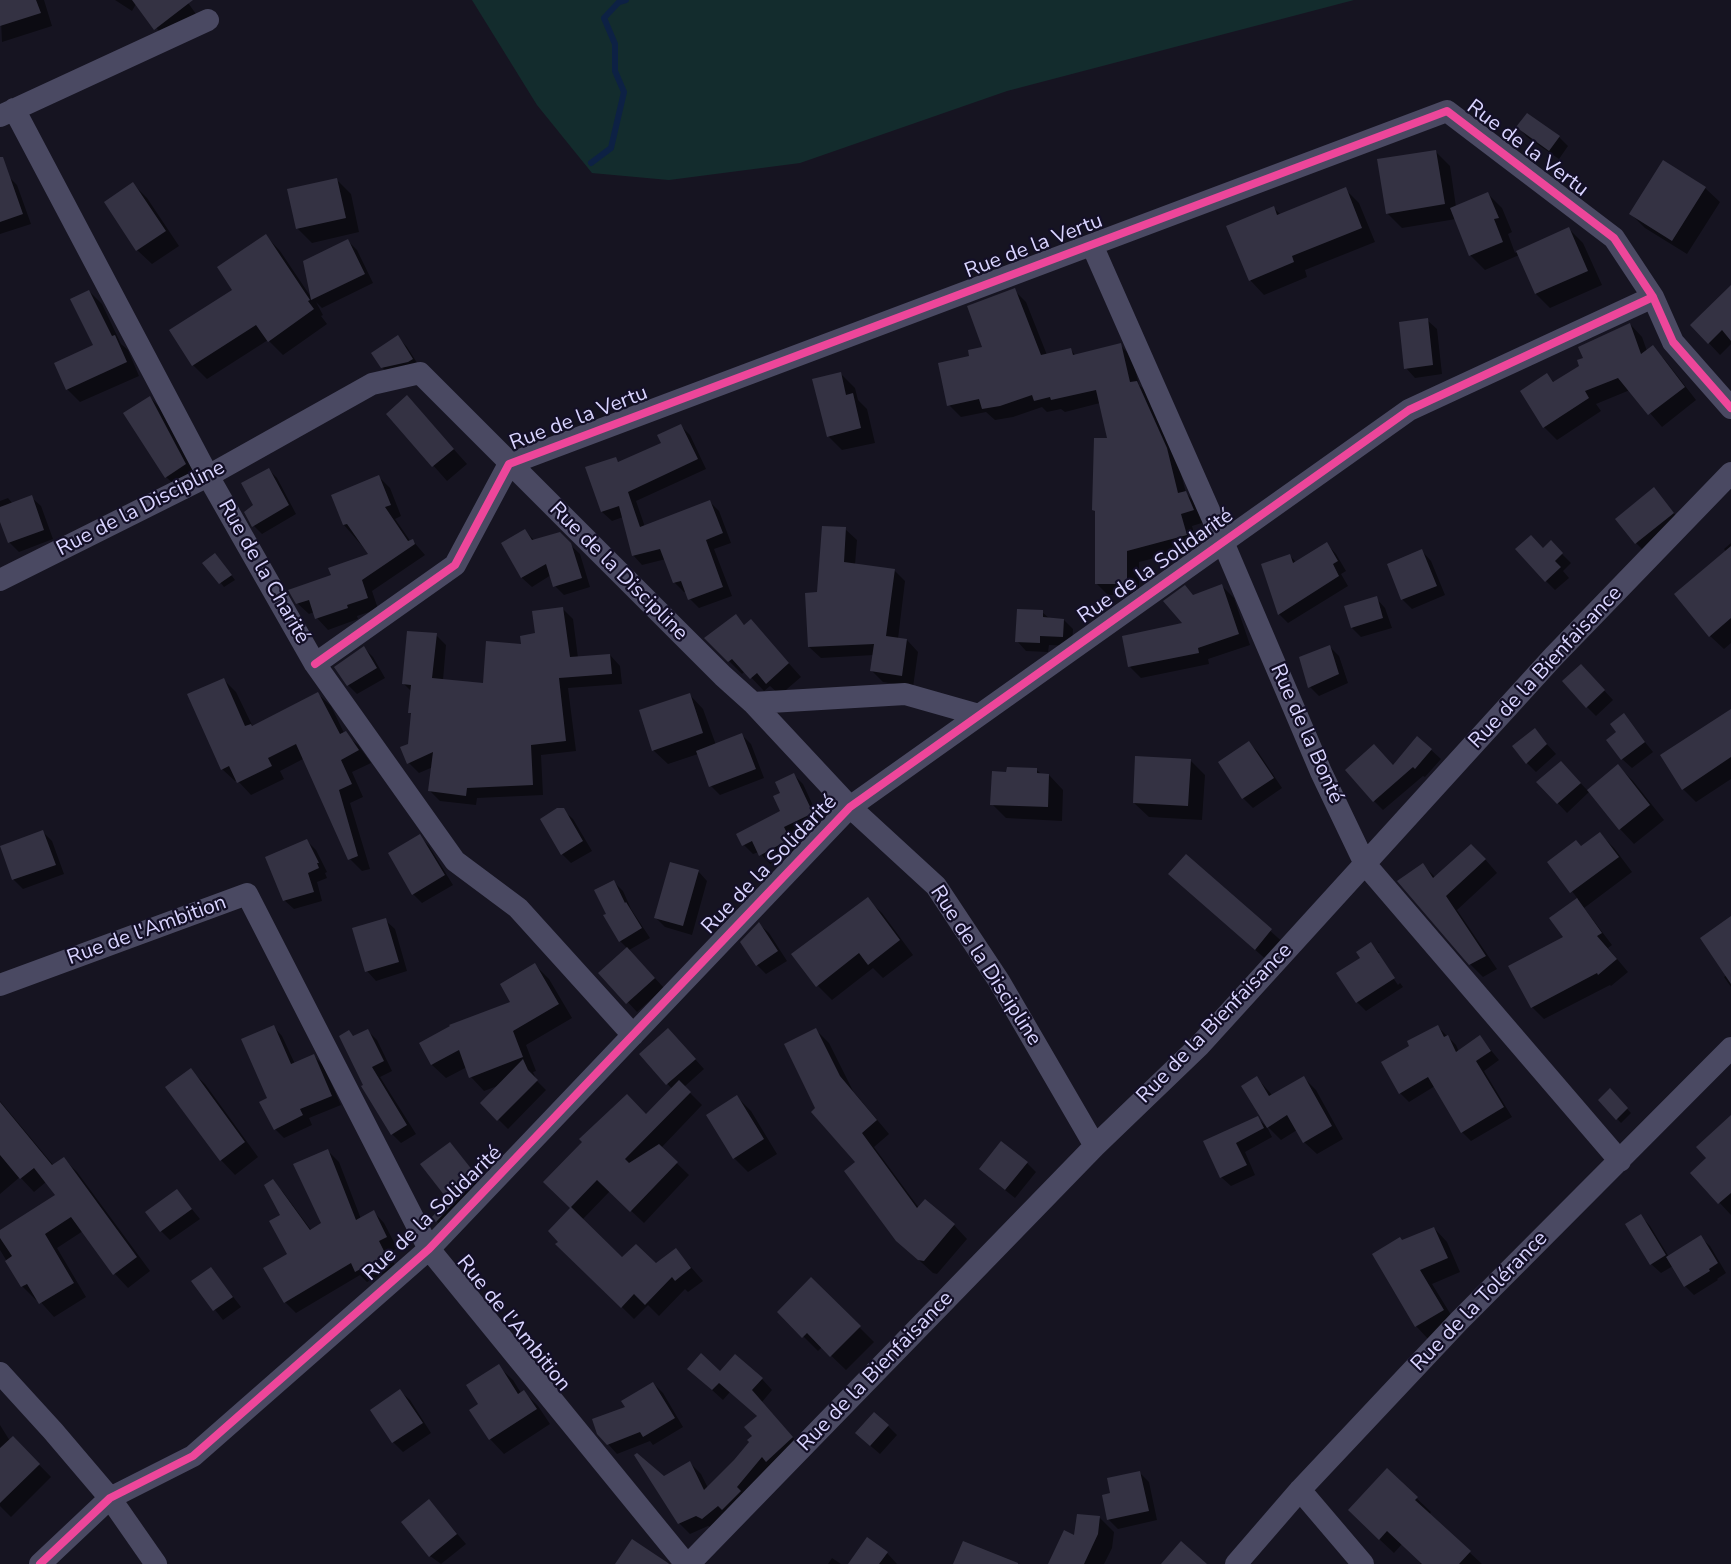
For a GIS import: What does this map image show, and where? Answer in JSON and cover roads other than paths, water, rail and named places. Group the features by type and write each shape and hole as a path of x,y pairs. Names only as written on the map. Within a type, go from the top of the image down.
{"street":[{"path":"7,112 208,20"},
{"name":"Rue de la Vertu","path":"315,664 455,565 509,464 1447,111 1614,238 1653,297 1673,342 1731,408"},
{"name":"Rue de la Charité","path":"7,112 208,476 315,664 455,861 518,908 633,1035"},
{"name":"Rue de la Bonté","path":"1092,244 1321,772 1365,864 1620,1161"},
{"name":"Rue de la Solidarité","path":"40,1564 110,1498 193,1456 429,1249 850,807 1409,410 1653,297"},
{"name":"Rue de la Discipline","path":"0,580 208,476 372,384 420,373 509,464 753,703 850,807 936,886 999,981 1095,1146"},
{"name":"Rue de la Bienfaisance","path":"687,1564 1095,1146 1199,1046 1554,656 1731,473"},
{"path":"753,703 905,694 979,715"},
{"name":"Rue de l'Ambition","path":"0,985 247,894 429,1249 687,1564"},
{"name":"Rue de la Tolérance","path":"1236,1564 1300,1490 1459,1321 1731,1048"},
{"path":"0,1373 110,1498 156,1564"},
{"path":"1300,1490 1363,1564"}],"waterway":[{"path":"591,163 611,148 624,92 615,71 615,44 604,18 619,2 626,0"}]}
